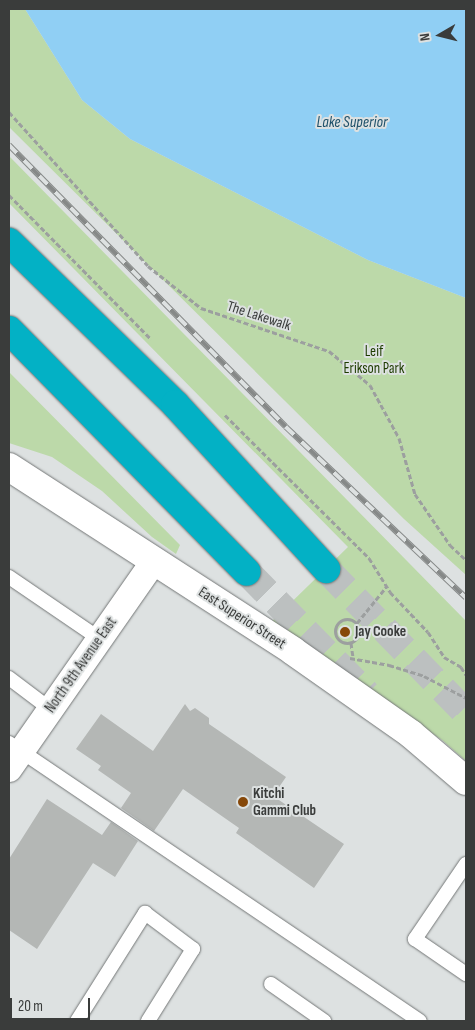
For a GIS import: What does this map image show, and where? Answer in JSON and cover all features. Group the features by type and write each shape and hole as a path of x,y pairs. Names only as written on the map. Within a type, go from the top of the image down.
{"highway":[{"path":"9,242 175,404 326,569"},
{"path":"9,330 247,572"}],"street":[{"name":"East Superior Street","path":"9,467 306,660 411,734 466,781"},
{"name":"North 9th Avenue East","path":"13,754 50,709 154,562"}],"lane":[{"path":"9,578 100,639"},
{"path":"9,678 50,709"},
{"path":"13,754 420,1021"},
{"path":"466,864 415,939 466,974"},
{"path":"77,1021 146,913 193,949 148,1021"},
{"path":"271,984 324,1021"}],"path":[{"name":"The Lakewalk","path":"9,112 148,266 201,308 329,351 370,385 399,438 415,494 450,545 466,560"},
{"path":"357,623 387,586"},
{"path":"351,643 340,641 334,630 341,620 350,618 357,623 359,634 351,643 352,658"},
{"path":"346,658 424,676 466,698"}],"green space":[{"name":"Leif Erikson Park","path":"9,9 25,9 82,100 130,139 368,260 466,298 466,575 404,519 9,127"},
{"path":"9,156 466,621 466,761 442,740 269,624 348,547 9,203"},
{"path":"9,372 180,545 176,554 152,537 102,491 52,457 9,443"}],"water":[{"name":"Lake Superior","path":"25,9 466,9 466,298 368,260 130,139 82,100"}],"building":[{"name":"Kitchi Gammi Club","path":"185,704 190,711 195,708 209,718 209,724 286,777 273,796 344,844 314,888 236,833 239,828 183,789 154,831 121,808 131,793 98,770 101,766 76,749 101,714 153,751"},
{"path":"47,799 102,835 111,822 138,841 115,877 93,863 37,949 9,930 9,859"}],"tunnel":[{"path":"326,569 466,713"},
{"path":"247,572 367,694"}],"railway":[{"path":"9,145 286,427 466,598"}],"place":[{"name":"Jay Cooke","path":"345,632"},
{"name":"Kitchi Gammi Club","path":"243,802"}]}
